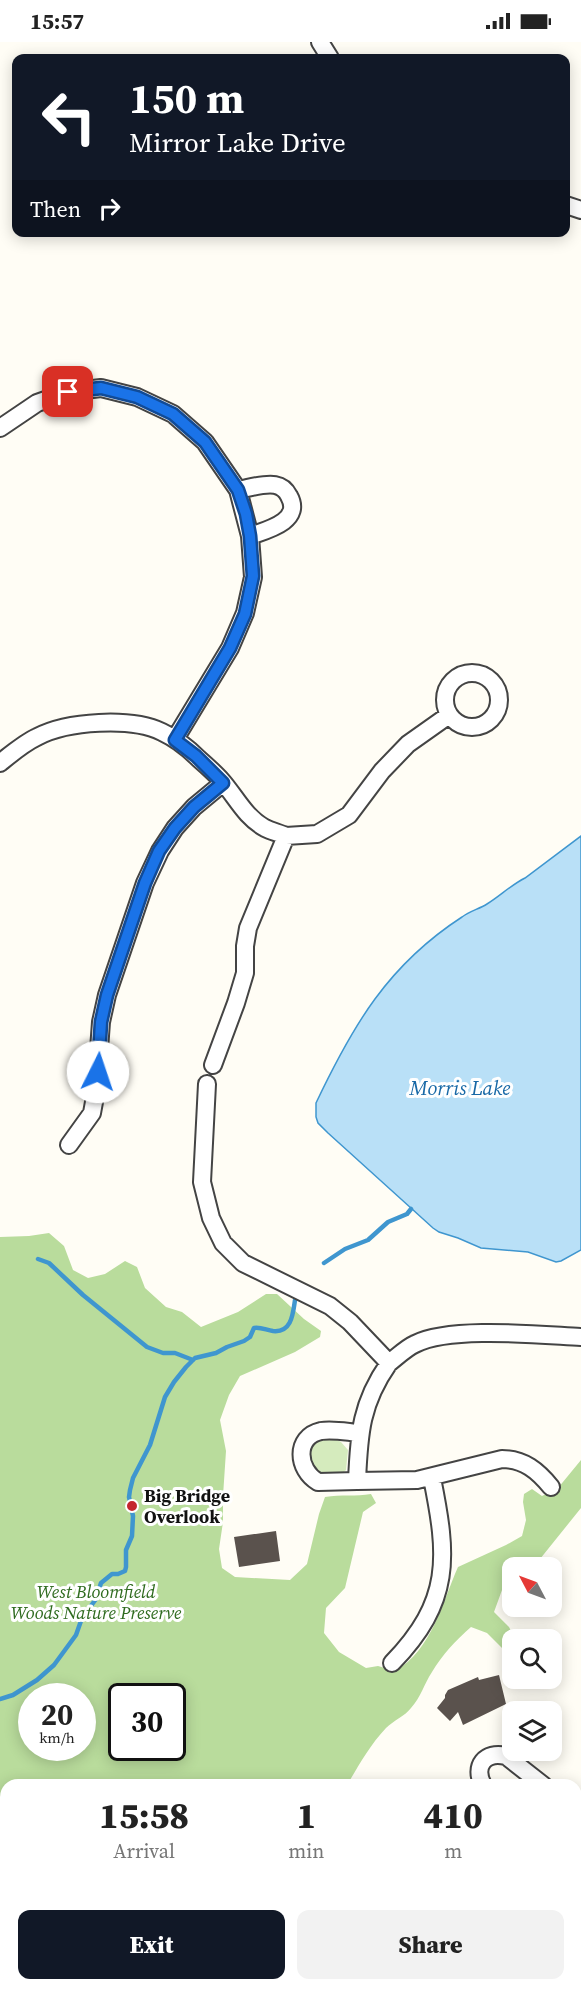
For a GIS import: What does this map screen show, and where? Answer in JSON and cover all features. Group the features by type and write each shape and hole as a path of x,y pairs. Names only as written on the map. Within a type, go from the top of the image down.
{"street":[{"path":"0,428 37,403 68,392 101,388 137,397 173,414 205,442 238,490 250,536 253,576 245,614 230,648 175,740"},
{"path":"238,490 273,484 288,492 291,500 292,508 284,522 250,536"},
{"path":"0,763 38,736 64,727 88,723 120,723 150,728 175,740 196,756 223,783 253,819 265,828 286,836 317,834 349,815 382,771 408,744 449,715"},
{"path":"69,1145 92,1113 96,1091 101,1022 107,995 145,883 159,851 175,828 194,807 223,783"},
{"path":"213,1065 245,973 248,928 286,836"},
{"path":"207,1084 202,1182 211,1218 223,1243 243,1263 330,1306 357,1329 389,1363"},
{"path":"357,1481 359,1433 377,1380 389,1363 415,1344 436,1336 519,1334 581,1337"},
{"path":"359,1433 332,1430 313,1434 306,1441 302,1452 305,1471 318,1482 417,1480 510,1459 530,1466 552,1487"},
{"path":"392,1663 427,1619 441,1583 443,1541 432,1478"},
{"path":"480,1779 478,1774 480,1765 492,1755 499,1754 506,1756 535,1779"}],"green space":[{"name":"West Bloomfield Woods Nature Preserve","path":"49,1233 64,1246 73,1270 88,1278 105,1274 125,1261 137,1267 145,1288 166,1307 182,1312 201,1327 238,1312 266,1294 277,1294 321,1331 320,1337 295,1352 240,1376 229,1395 220,1420 226,1451 223,1522 219,1549 222,1568 235,1577 290,1580 307,1564 325,1497 371,1494 376,1503 363,1512 345,1588 326,1608 324,1633 339,1652 366,1668 378,1666 395,1671 408,1662 418,1651 434,1625 458,1567 522,1536 526,1520 524,1494 532,1489 542,1496 558,1488 581,1460 581,1508 542,1557 502,1557 502,1590 494,1612 510,1629 502,1629 502,1648 487,1633 471,1627 440,1660 411,1708 386,1728 375,1741 351,1779 0,1779 0,1237"},
{"path":"334,1438 348,1450 346,1470 342,1474 321,1475 311,1462 310,1451 318,1442"}],"water":[{"name":"Morris Lake","path":"581,836 581,1250 556,1262 528,1252 481,1248 439,1232 318,1123 316,1103 359,1023 393,976 413,955 462,917 492,901"}],"building":[{"path":"276,1531 280,1561 239,1567 234,1537"},
{"path":"499,1675 505,1701 502,1701 502,1706 463,1725 458,1712 450,1721 437,1708 448,1690 478,1677 479,1680"}],"waterway":[{"path":"324,1263 345,1249 368,1240 388,1222 407,1214 411,1209"},
{"path":"38,1259 49,1263 83,1295 147,1347 163,1353 175,1353 193,1360"},
{"path":"0,1699 13,1695 37,1680 54,1665 76,1635 82,1618 96,1599 101,1583 112,1574 125,1571 126,1550 132,1536 133,1516 129,1497 133,1478 150,1445 165,1397 174,1382 195,1358 216,1353 244,1341 250,1337 254,1328 273,1331 284,1329 290,1321 295,1300"}],"place":[{"name":"Big Bridge Overlook","path":"132,1506"}],"route":[{"path":"68,392 101,388 137,397 173,414 205,442 238,490 250,536 253,576 245,614 230,648 175,740 196,756 223,783 194,807 175,828 159,851 145,883 107,995 101,1022 98,1072"}]}
